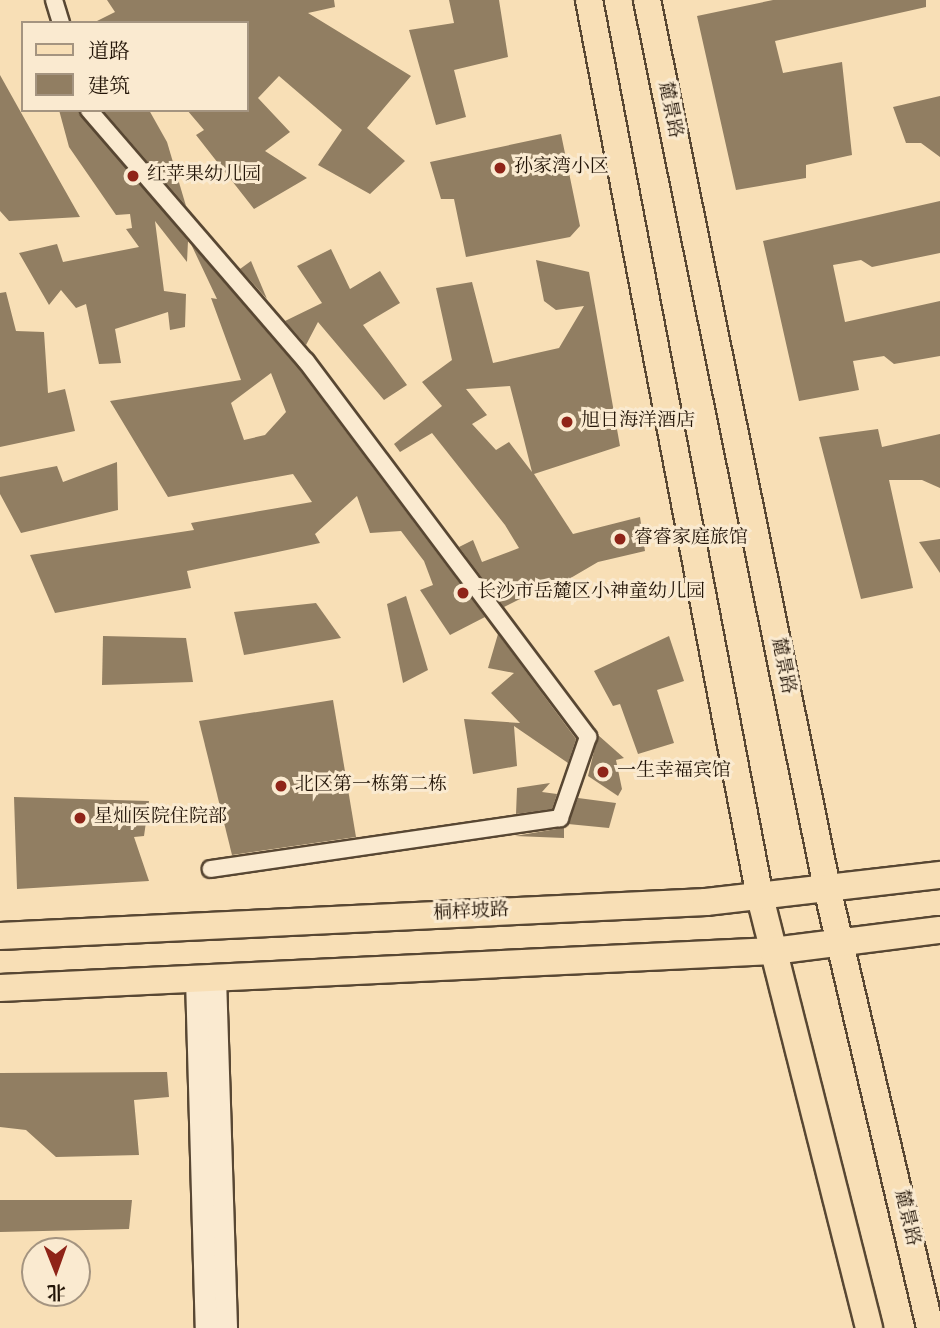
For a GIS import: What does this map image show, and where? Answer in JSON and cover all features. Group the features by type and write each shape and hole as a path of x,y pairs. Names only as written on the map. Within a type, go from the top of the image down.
{"main road":[{"path":"589,0 760,897 869,1328"},
{"name":"麓景路","path":"647,0 827,888 844,942 930,1328"},
{"name":"桐梓坡路","path":"0,936 760,897 940,875"},
{"path":"0,988 773,951 940,930"}],"street":[{"path":"54,0 60,21"},
{"path":"91,112 306,362 588,737 560,818 211,869"},
{"path":"205,978 206,1328"},
{"path":"205,978 226,1328"}],"building":[{"path":"107,0 334,0 335,7 308,13 411,76 367,128 405,161 370,194 318,165 342,130 279,76 258,98 290,132 265,151 307,178 254,209 196,135 204,130 189,112 248,112 248,21 97,21 115,12"},
{"path":"449,0 499,0 508,57 454,70 466,117 436,125 409,30 454,23"},
{"path":"773,0 926,0 926,7 775,41 783,73 842,62 852,155 806,165 806,178 736,190 697,16"},
{"path":"0,75 80,217 9,221 0,211"},
{"path":"940,96 940,157 921,143 906,143 893,107"},
{"path":"60,112 81,112 188,241 187,262 155,221 164,291 186,294 185,327 170,330 168,312 115,329 121,363 99,364 86,304 76,308 61,290 49,305 19,253 57,244 63,262 139,247 126,229 132,228 130,214 116,215 69,147"},
{"path":"105,112 150,112 167,142 186,206"},
{"path":"561,134 580,226 570,237 466,257 454,199 441,199 430,162"},
{"path":"940,201 940,253 872,267 861,260 833,265 845,322 940,301 940,356 894,364 884,356 853,361 859,390 799,401 763,241"},
{"path":"191,244 298,368 485,617 450,635 420,590 433,585 424,561 401,531 370,533 357,496 315,534 320,543 187,571 191,588 55,613 30,555 194,530 191,523 312,502 293,474 168,497 110,401 241,380 211,298 217,299","holes":["271,373 286,412 265,435 244,440 231,403"]},
{"path":"331,249 350,289 380,271 400,303 363,325 407,385 384,400 318,322 306,345 285,321 322,303 297,266"},
{"path":"536,260 589,272 620,446 534,474 573,534 640,517 645,551 598,562 545,593 542,588 504,607 459,547 473,540 482,562 519,548 505,525 432,433 400,452 394,444 442,406 422,382 452,360 436,288 472,282 493,363 559,348 584,306 556,310 544,301","holes":["510,386 532,472 509,442 496,450 472,424 487,415 466,389"]},
{"path":"251,261 267,299 240,269"},
{"path":"6,292 16,331 44,332 48,393 65,389 75,431 0,447 0,293"},
{"path":"878,429 882,447 940,434 940,488 922,480 889,480 913,588 861,599 819,437"},
{"path":"117,462 118,510 21,533 0,494 0,477 57,466 63,482"},
{"path":"940,539 940,573 919,542"},
{"path":"406,596 428,670 403,683 387,604"},
{"path":"316,603 341,638 244,655 234,612"},
{"path":"498,634 576,739 568,763 514,726 517,766 473,774 464,719 520,723 491,693 514,673 488,668"},
{"path":"103,636 186,638 193,682 102,685"},
{"path":"669,636 684,681 657,690 674,743 638,754 620,704 613,706 594,671"},
{"name":"北区第一栋第二栋","path":"333,700 356,837 232,855 199,721"},
{"name":"一生幸福宾馆","path":"598,735 624,758 616,760 622,789 618,796 588,776"},
{"path":"550,783 542,792 557,794 552,809 516,814 517,788"},
{"path":"14,797 149,801 144,836 134,837 149,881 17,889"},
{"path":"578,798 616,803 609,828 568,824"},
{"path":"564,827 564,838 515,836 562,828"},
{"path":"167,1072 169,1097 134,1100 139,1155 56,1157 26,1130 0,1127 0,1073"},
{"path":"0,1200 132,1200 129,1229 0,1232"}],"place":[{"name":"孙家湾小区","path":"500,168"},
{"name":"红苹果幼儿园","path":"133,176"},
{"name":"旭日海洋酒店","path":"567,422"},
{"name":"睿睿家庭旅馆","path":"620,539"},
{"name":"长沙市岳麓区小神童幼儿园","path":"463,593"},
{"name":"一生幸福宾馆","path":"603,772"},
{"name":"北区第一栋第二栋","path":"281,786"},
{"name":"星灿医院住院部","path":"80,818"}]}
